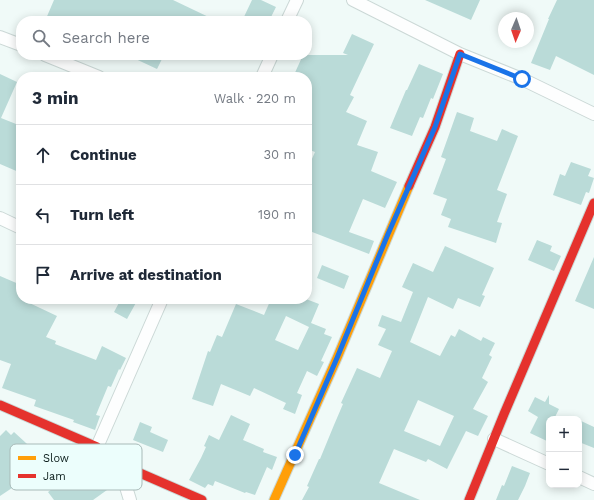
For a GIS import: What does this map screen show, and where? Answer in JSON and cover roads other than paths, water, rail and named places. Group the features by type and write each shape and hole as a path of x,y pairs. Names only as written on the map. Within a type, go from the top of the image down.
{"street":[{"path":"289,16 297,0"},
{"path":"353,0 460,54 522,79 594,114"},
{"path":"0,37 16,44"},
{"path":"274,500 337,358 388,234 435,127 460,54"},
{"path":"57,60 87,72"},
{"path":"264,72 270,60"},
{"path":"469,500 594,203"},
{"path":"0,218 16,226"},
{"path":"98,444 160,304"},
{"path":"0,405 90,444"},
{"path":"494,439 546,463"},
{"path":"142,474 202,500"},
{"path":"582,478 594,484"},
{"path":"127,490 130,500"}]}
